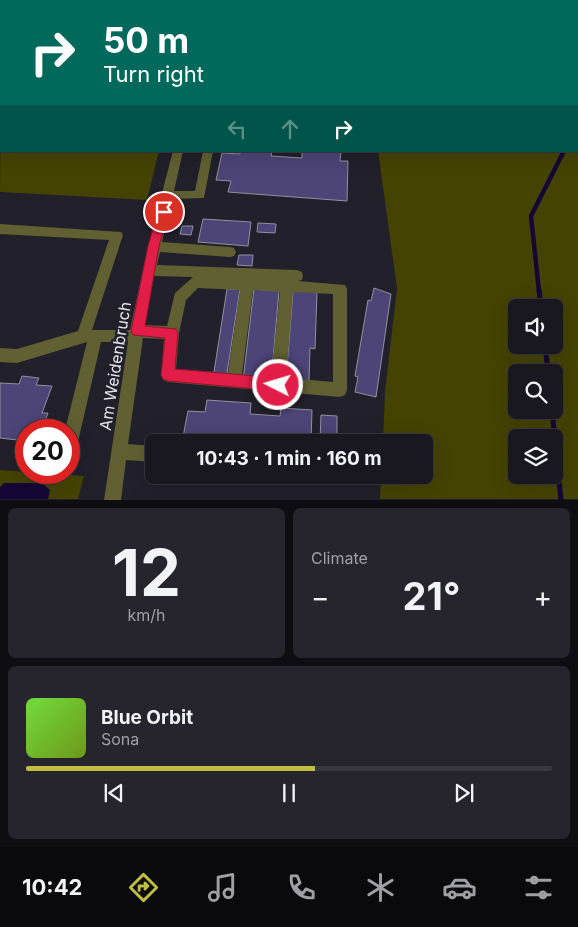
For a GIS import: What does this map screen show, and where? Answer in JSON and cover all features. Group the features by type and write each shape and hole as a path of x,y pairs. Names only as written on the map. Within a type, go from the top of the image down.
{"street":[{"name":"Am Weidenbruch","path":"112,500 137,333 154,246 178,152"},
{"path":"168,195 200,195 208,152"},
{"path":"0,229 117,235 89,337 74,419"},
{"path":"154,246 230,252"},
{"path":"149,270 297,276"},
{"path":"195,282 287,286 340,289 340,390 168,375 172,333 180,297 195,282"},
{"path":"234,381 247,285"},
{"path":"278,385 287,286"},
{"path":"0,355 17,356 89,337 137,333 172,333"},
{"path":"120,451 145,453"}],"shaded area":[{"path":"0,152 159,152 147,200 0,192"},
{"path":"378,152 578,152 578,499 380,499 381,484 433,484 433,434 383,434 385,392 397,288"},
{"path":"0,470 15,471 15,484 80,484 80,476 84,476 78,499 0,499"},
{"path":"4,483 43,484 50,490 48,499 0,499 0,487"}],"building":[{"path":"240,152 272,152 271,156 302,158 302,152 341,152 340,161 348,161 347,201 228,192 231,181 216,180 222,153 240,154"},
{"path":"203,219 251,222 248,246 198,242"},
{"path":"258,223 276,224 275,233 257,232"},
{"path":"182,226 193,226 191,235 180,234"},
{"path":"239,255 253,255 252,266 237,265"},
{"path":"374,288 391,294 376,397 355,392 358,377 355,376 368,300 371,301"},
{"path":"227,289 240,289 226,379 213,378"},
{"path":"254,289 279,291 271,382 243,380"},
{"path":"293,291 317,292 315,349 310,348 309,381 286,380"},
{"path":"22,376 39,378 36,385 52,386 42,413 48,413 46,419 15,419 15,440 0,438 0,383 19,384"},
{"path":"207,400 251,403 250,414 280,416 281,408 312,410 311,434 184,434 188,411 205,412"},
{"path":"321,415 337,416 337,434 320,434"}],"waterway":[{"path":"539,291 531,216 563,152"},
{"path":"539,290 540,299"},
{"path":"546,354 547,364"},
{"path":"553,419 561,500"}],"route":[{"path":"164,212 154,246 137,331 172,333 168,375 278,385"}]}
